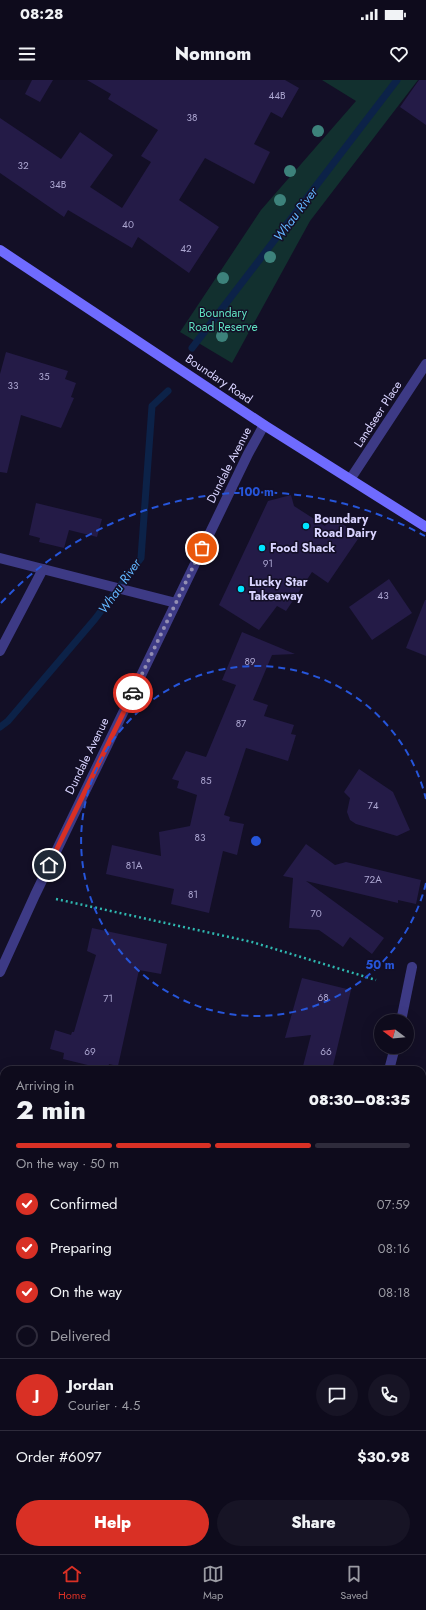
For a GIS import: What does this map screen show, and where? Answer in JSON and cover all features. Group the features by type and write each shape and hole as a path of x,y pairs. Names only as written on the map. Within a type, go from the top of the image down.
{"main road":[{"name":"Boundary Road","path":"0,250 264,424 426,527"}],"street":[{"name":"Landseer Place","path":"351,478 426,364"},
{"name":"Dundale Avenue","path":"0,972 35,895 176,602 264,424"},
{"path":"0,558 176,602"},
{"path":"0,651 43,569"},
{"path":"402,1014 412,966"},
{"path":"391,1066 393,1054"}],"path":[{"path":"56,899 252,942 376,980"}],"green space":[{"name":"Boundary Road Reserve","path":"322,80 418,80 310,221 232,363 180,332 261,210 356,101"}],"building":[{"path":"32,80 53,80 40,102 25,94"},
{"path":"87,80 285,80 299,88 282,118 271,112 254,144 270,152 254,184 205,158 179,200 219,227 189,273 138,237 132,248 68,210 64,217 0,173 0,118 61,159 80,132 113,155 90,187 122,208 151,162 141,156 158,130 108,99 111,94"},
{"path":"419,80 426,80 426,125 400,107"},
{"path":"6,352 68,371 65,379 76,383 71,397 74,398 61,428 21,415 7,473 0,472 0,374"},
{"path":"291,495 294,506 325,526 331,516 360,536 328,583 312,572 286,611 277,606 259,630 219,605 268,501"},
{"path":"36,503 102,519 97,537 69,530 64,548 39,542 40,538 29,535"},
{"path":"389,579 412,613 372,640 349,607"},
{"path":"426,600 426,656 406,648"},
{"path":"242,632 295,654 272,655 253,700 268,705 264,716 294,725 291,734 296,735 288,761 246,748 224,815 230,817 229,821 244,824 237,855 223,851 209,913 171,904 174,889 106,874 112,845 161,856 159,832 190,826 197,795 177,788 179,781 172,779 186,751 206,757 236,685 222,680"},
{"path":"359,769 393,792 410,830 397,836 356,824 350,820 347,812 350,798 344,792"},
{"path":"306,844 335,865 346,862 421,880 416,904 398,900 398,903 306,881 384,938 372,954 350,937 343,947 319,930 289,928 293,878 283,876"},
{"path":"92,928 167,944 161,974 139,970 118,1066 109,1064 109,1066 92,1066 63,1059 64,1053 50,1049 55,1030 71,1035 72,1032 74,1032 96,955 87,951"},
{"path":"302,978 351,990 333,1066 303,1066 311,1035 285,1038"}],"waterway":[{"name":"Whau River","path":"192,348 397,80"},
{"name":"Whau River","path":"0,727 8,721 95,619 141,558 152,406 168,391"}],"way so far":[{"path":"133,693 202,548"}],"place":[{"name":"Boundary Road Dairy","path":"306,526"},
{"name":"Food Shack","path":"262,548"},
{"name":"Lucky Star Takeaway","path":"241,589"}],"route":[{"path":"49,865 133,693"}]}
